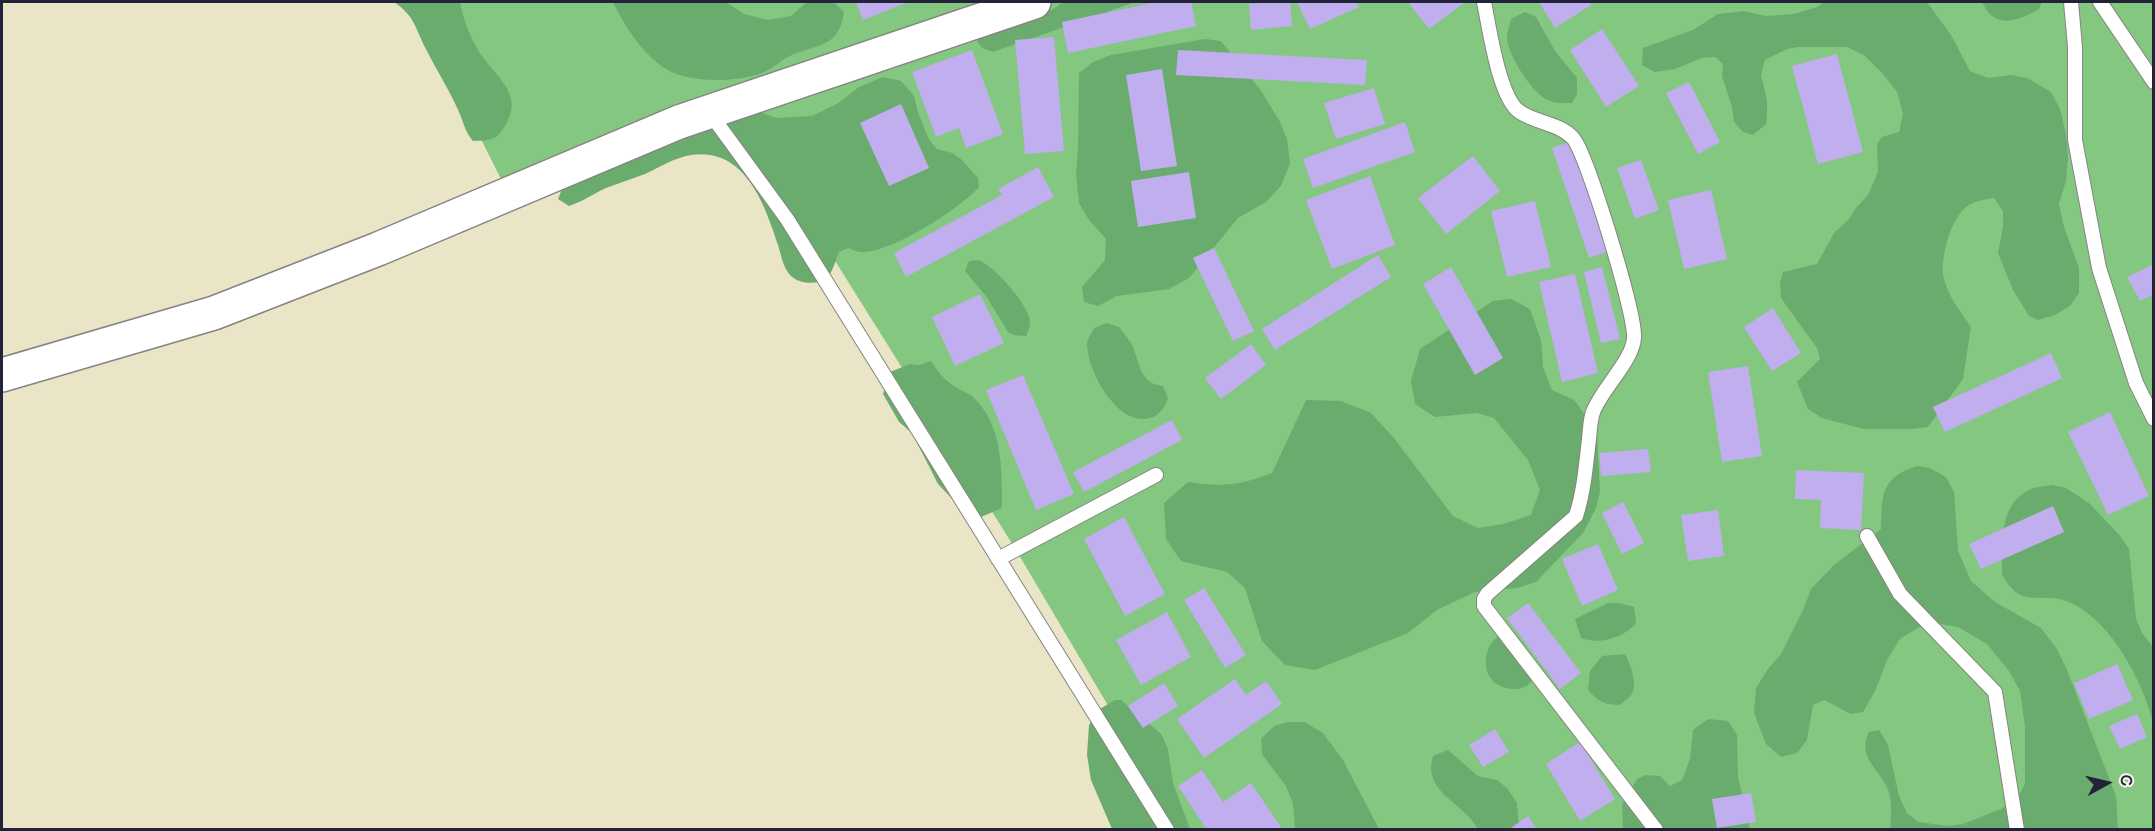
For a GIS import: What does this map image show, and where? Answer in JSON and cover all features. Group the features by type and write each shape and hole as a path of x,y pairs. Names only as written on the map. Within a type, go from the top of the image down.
{"main road":[{"path":"2,375 214,312 378,249 679,122 1034,2"}],"lane":[{"path":"1484,2 1495,58 1506,93 1518,112 1558,128 1573,139 1586,164 1631,309 1634,338 1629,355 1616,372 1592,413 1582,498 1576,516 1487,594 1484,606 1656,830"},
{"path":"2071,2 2075,47 2075,140 2099,268 2136,383 2154,419"},
{"path":"2100,2 2154,82"},
{"path":"710,112 787,219 1167,830"},
{"path":"998,560 1156,475"},
{"path":"1867,537 1900,594 1995,692 2018,830"}],"green space":[{"path":"394,2 460,2 475,44 509,92 511,111 507,122 497,136 480,141 473,141 470,138 414,24 407,13"},
{"path":"412,2 2153,2 2153,829 1181,829 1016,550 735,101 505,187"},
{"path":"613,2 726,2 744,14 768,20 791,16 807,2 834,2 844,12 837,33 824,44 788,57 761,74 735,79 710,80 675,74 658,63 635,39"},
{"path":"1063,2 1135,2 993,52 982,48 976,39 978,31 1033,18 1054,9"},
{"path":"1824,2 1927,2 1951,35 1970,71 1988,78 2011,75 2027,78 2051,92 2060,109 2066,134 2068,157 2066,181 2059,204 2064,227 2079,268 2079,293 2070,306 2055,315 2038,320 2029,316 2013,290 1998,253 2003,227 2003,211 1994,198 1967,206 1950,232 1943,262 1944,279 1948,292 1971,327 1963,379 1928,427 1864,429 1822,418 1808,409 1797,382 1820,359 1817,348 1781,298 1780,283 1783,272 1817,264 1834,233 1849,219 1868,195 1878,172 1877,144 1882,137 1899,132 1903,114 1897,92 1882,73 1864,55 1847,47 1787,49 1765,60 1761,75 1767,100 1766,124 1753,135 1743,132 1734,122 1732,107 1722,76 1723,64 1715,57 1702,58 1675,69 1655,72 1642,65 1643,48 1693,30 1718,14 1744,11 1766,16 1794,14 1817,7"},
{"path":"1982,2 2042,2 2039,9 2021,18 2008,21 1996,18 1989,13"},
{"path":"1525,12 1536,17 1555,51 1577,78 1577,94 1572,103 1554,102 1538,94 1515,62 1508,45 1507,33 1511,19"},
{"path":"1205,39 1221,41 1262,92 1280,122 1287,139 1290,163 1281,186 1266,202 1238,218 1189,278 1169,289 1117,296 1098,306 1084,302 1082,287 1105,260 1106,239 1089,220 1079,203 1076,174 1079,73 1093,62 1111,55"},
{"path":"883,77 901,81 914,96 928,138 937,149 952,153 961,159 978,178 979,187 941,218 890,245 875,250 860,252 848,248 839,252 828,277 819,282 803,282 790,275 755,190 736,167 724,159 710,155 692,155 606,188 569,206 558,199 562,189 750,109 777,118 812,116 837,104 859,87"},
{"path":"978,260 1000,276 1021,302 1030,319 1026,336 1008,332 986,296 965,271 969,261"},
{"path":"1511,299 1530,309 1541,340 1543,367 1552,390 1574,400 1597,431 1600,492 1596,508 1583,533 1536,582 1517,588 1475,592 1437,610 1408,633 1315,670 1285,665 1262,641 1245,588 1227,572 1181,561 1166,539 1164,503 1188,482 1212,485 1231,484 1272,473 1306,400 1341,401 1371,413 1393,437 1453,516 1478,528 1503,524 1531,515 1540,490 1528,460 1494,418 1477,413 1435,417 1415,404 1411,381 1420,349 1493,301"},
{"path":"1107,323 1119,327 1130,341 1144,376 1149,381 1163,386 1168,398 1162,410 1154,417 1138,419 1127,414 1116,406 1099,382 1089,356 1087,343 1094,328"},
{"path":"931,361 939,373 957,388 973,397 983,408 995,434 1001,464 1002,508 981,517 971,515 960,507 938,484 912,433 899,422 883,394 890,372 910,364 919,365"},
{"path":"1917,466 1930,468 1946,477 1954,492 1958,551 1971,581 1995,602 2041,628 2057,649 2116,796 2118,829 1890,829 1889,792 1870,761 1865,748 1869,732 1879,730 1888,745 1899,796 1907,813 1918,822 1948,826 1963,824 2001,809 2018,798 2025,783 2025,726 2020,691 2009,671 1987,644 1958,627 1940,624 1919,627 1900,639 1888,658 1875,691 1863,712 1851,714 1824,700 1813,705 1807,740 1797,753 1781,757 1766,744 1754,713 1756,688 1781,654 1811,589 1834,565 1881,529 1883,497 1890,482 1896,476"},
{"path":"2052,485 2066,488 2089,503 2121,537 2129,549 2136,619 2142,633 2153,647 2153,723 2141,687 2132,669 2121,650 2094,619 2079,607 2063,600 2022,596 2002,575 2004,528 2011,506 2029,490"},
{"path":"1608,603 1634,607 1636,623 1625,633 1611,639 1595,641 1581,638 1575,619"},
{"path":"1500,635 1516,636 1537,666 1530,683 1526,686 1514,689 1502,687 1489,676 1486,664 1487,653 1492,643"},
{"path":"1625,654 1634,679 1634,690 1620,705 1602,702 1588,690 1590,671 1602,656"},
{"path":"1115,700 1121,700 1161,734 1168,749 1173,783 1190,829 1112,829 1091,780 1087,755 1089,725 1098,710"},
{"path":"1708,719 1728,721 1737,735 1738,777 1750,829 1623,829 1622,805 1637,779 1646,775 1660,776 1670,786 1682,780 1690,759 1693,730"},
{"path":"1288,722 1304,722 1323,733 1343,760 1379,829 1295,829 1293,804 1286,786 1262,754 1261,739 1274,726"},
{"path":"1448,750 1478,776 1497,780 1507,788 1517,803 1519,829 1478,829 1463,811 1438,788 1431,768 1433,756"}],"building":[{"path":"856,2 908,2 863,20"},
{"path":"1157,2 1191,2 1196,26 1068,53 1062,22"},
{"path":"1290,2 1292,26 1251,30 1249,4"},
{"path":"1297,2 1356,2 1359,7 1310,29"},
{"path":"1408,2 1465,2 1429,29"},
{"path":"1539,2 1589,2 1591,5 1555,28"},
{"path":"1602,29 1639,86 1606,107 1570,50"},
{"path":"1054,37 1064,151 1025,154 1015,40"},
{"path":"972,50 1003,134 966,148 959,128 936,137 912,72"},
{"path":"1178,50 1367,60 1365,85 1176,75"},
{"path":"1837,54 1863,152 1818,164 1792,66"},
{"path":"1162,69 1177,166 1141,171 1126,75"},
{"path":"1689,82 1720,142 1698,154 1666,93"},
{"path":"1374,88 1385,124 1336,139 1324,103"},
{"path":"901,104 929,168 889,186 860,123"},
{"path":"1405,122 1415,152 1313,188 1303,159"},
{"path":"1572,141 1609,251 1589,258 1552,148"},
{"path":"1473,156 1500,191 1446,234 1418,198"},
{"path":"1641,160 1659,210 1635,219 1617,168"},
{"path":"1038,167 1054,197 906,277 894,253 1002,195 998,189"},
{"path":"1189,172 1196,218 1138,227 1131,181"},
{"path":"1370,176 1395,245 1332,269 1306,200"},
{"path":"1711,190 1727,259 1684,269 1668,200"},
{"path":"1535,201 1551,267 1507,277 1491,211"},
{"path":"1214,248 1254,331 1233,341 1193,258"},
{"path":"1378,255 1391,277 1275,350 1262,329"},
{"path":"2154,264 2154,294 2140,301 2127,277"},
{"path":"1451,267 1503,358 1475,375 1423,284"},
{"path":"1602,267 1620,339 1601,343 1584,272"},
{"path":"1575,274 1598,373 1562,382 1539,282"},
{"path":"980,294 1004,343 955,366 932,317"},
{"path":"1773,308 1801,353 1772,371 1744,327"},
{"path":"1251,344 1266,365 1221,399 1205,378"},
{"path":"2051,353 2062,378 1945,432 1933,407"},
{"path":"1748,366 1762,456 1722,462 1708,372"},
{"path":"1023,375 1074,494 1036,510 986,390"},
{"path":"2110,412 2149,496 2108,515 2068,432"},
{"path":"1172,420 1182,440 1084,492 1073,472"},
{"path":"1648,449 1651,472 1601,476 1599,453"},
{"path":"1796,470 1864,473 1861,530 1820,528 1821,500 1795,499"},
{"path":"1623,502 1644,543 1622,554 1602,513"},
{"path":"2053,506 2064,532 1981,569 1969,544"},
{"path":"1718,510 1724,556 1688,561 1681,515"},
{"path":"1124,517 1165,594 1125,616 1084,539"},
{"path":"1598,544 1618,590 1582,606 1562,559"},
{"path":"1204,588 1246,655 1225,668 1184,600"},
{"path":"1528,603 1581,673 1560,689 1507,618"},
{"path":"1167,612 1191,657 1141,685 1116,640"},
{"path":"2117,664 2133,700 2089,719 2074,683"},
{"path":"1235,679 1246,695 1266,681 1282,704 1204,758 1177,719"},
{"path":"1164,683 1178,706 1143,728 1128,706"},
{"path":"2137,714 2147,737 2120,749 2109,726"},
{"path":"1495,729 1509,752 1483,767 1469,745"},
{"path":"1580,742 1615,799 1580,821 1546,764"},
{"path":"1202,770 1223,802 1251,783 1283,830 1207,830 1178,786"},
{"path":"1751,793 1756,822 1717,828 1712,799"},
{"path":"1528,816 1537,830 1508,830"}]}
